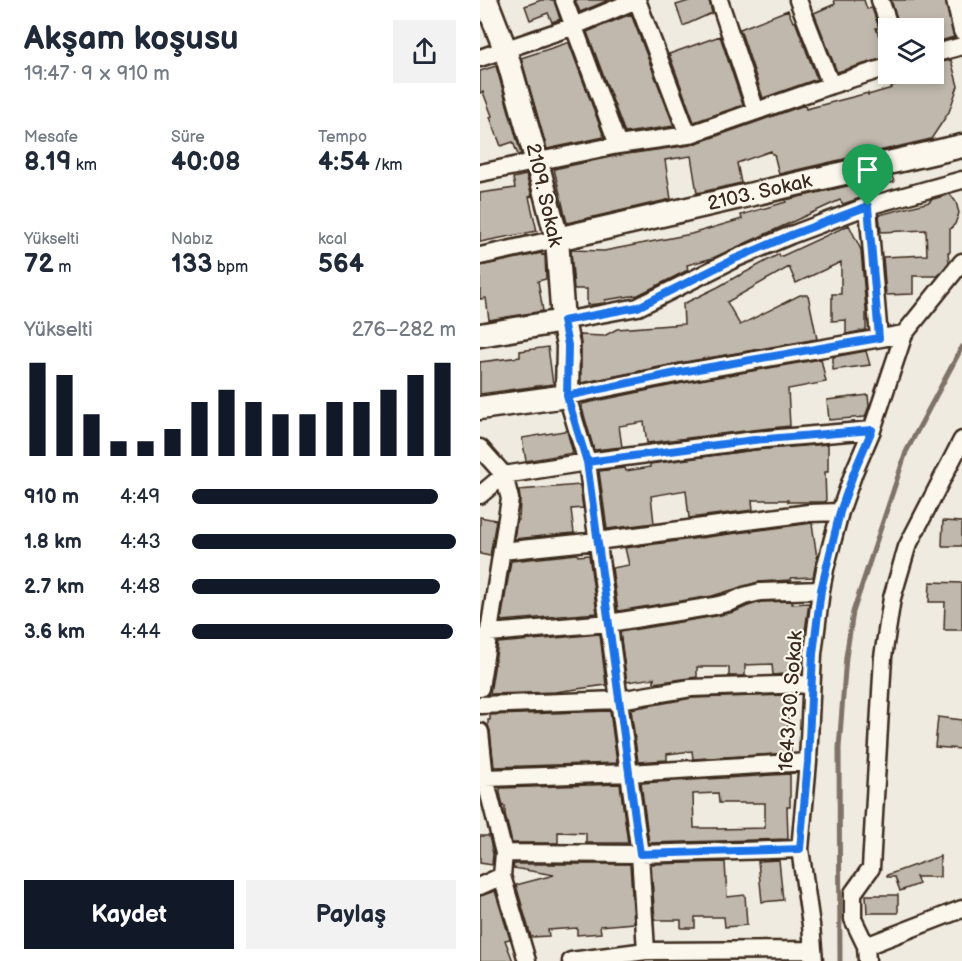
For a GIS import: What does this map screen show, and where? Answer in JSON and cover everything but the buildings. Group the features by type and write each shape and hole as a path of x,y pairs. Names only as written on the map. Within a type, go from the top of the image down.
{"main road":[{"name":"2109. Sokak","path":"486,0 505,49 557,239 563,321 568,345 567,396"},
{"name":"2103. Sokak","path":"557,239 962,146"},
{"path":"480,335 563,321"},
{"path":"480,408 567,396"}],"street":[{"path":"564,0 618,145"},
{"path":"480,58 574,26 637,0 688,135"},
{"path":"718,0 756,111"},
{"path":"798,0 831,85"},
{"path":"880,0 886,18"},
{"path":"955,0 962,31"},
{"path":"944,51 962,46"},
{"path":"480,173 618,145 688,135 878,70"},
{"path":"563,321 638,307 732,260 791,235 868,206 962,180"},
{"path":"868,206 879,338"},
{"path":"480,256 557,239"},
{"name":"1643/30. Sokak","path":"813,955 800,849 808,762 811,684 821,590 840,512 872,430 904,334 962,262"},
{"path":"646,951 640,854 587,462 567,396 681,372 904,334"},
{"path":"480,495 504,475 754,440 872,430"},
{"path":"962,440 907,547 892,598 883,657 871,868 853,893 853,919 867,954 962,909"},
{"path":"480,448 504,475 510,499 480,688"},
{"path":"502,551 809,513 840,512"},
{"path":"489,633 609,623 714,606 760,592 821,590"},
{"path":"480,705 619,700 691,688 811,684"},
{"path":"480,732 485,778 504,853 502,876 527,961"},
{"path":"485,778 629,773 808,762"},
{"path":"504,853 640,854 800,849"},
{"path":"480,871 502,876"},
{"path":"480,886 502,876"},
{"path":"571,961 646,951 813,955"}],"waterway":[{"path":"840,961 839,748 846,657 853,612 906,452 962,347"}],"route":[{"path":"868,206 732,260 638,307 563,321 568,345 567,396 587,462 640,854 800,849 808,762 813,654 821,590 840,512 872,430 754,440 587,462 567,396 681,372 879,338 868,206"}]}
